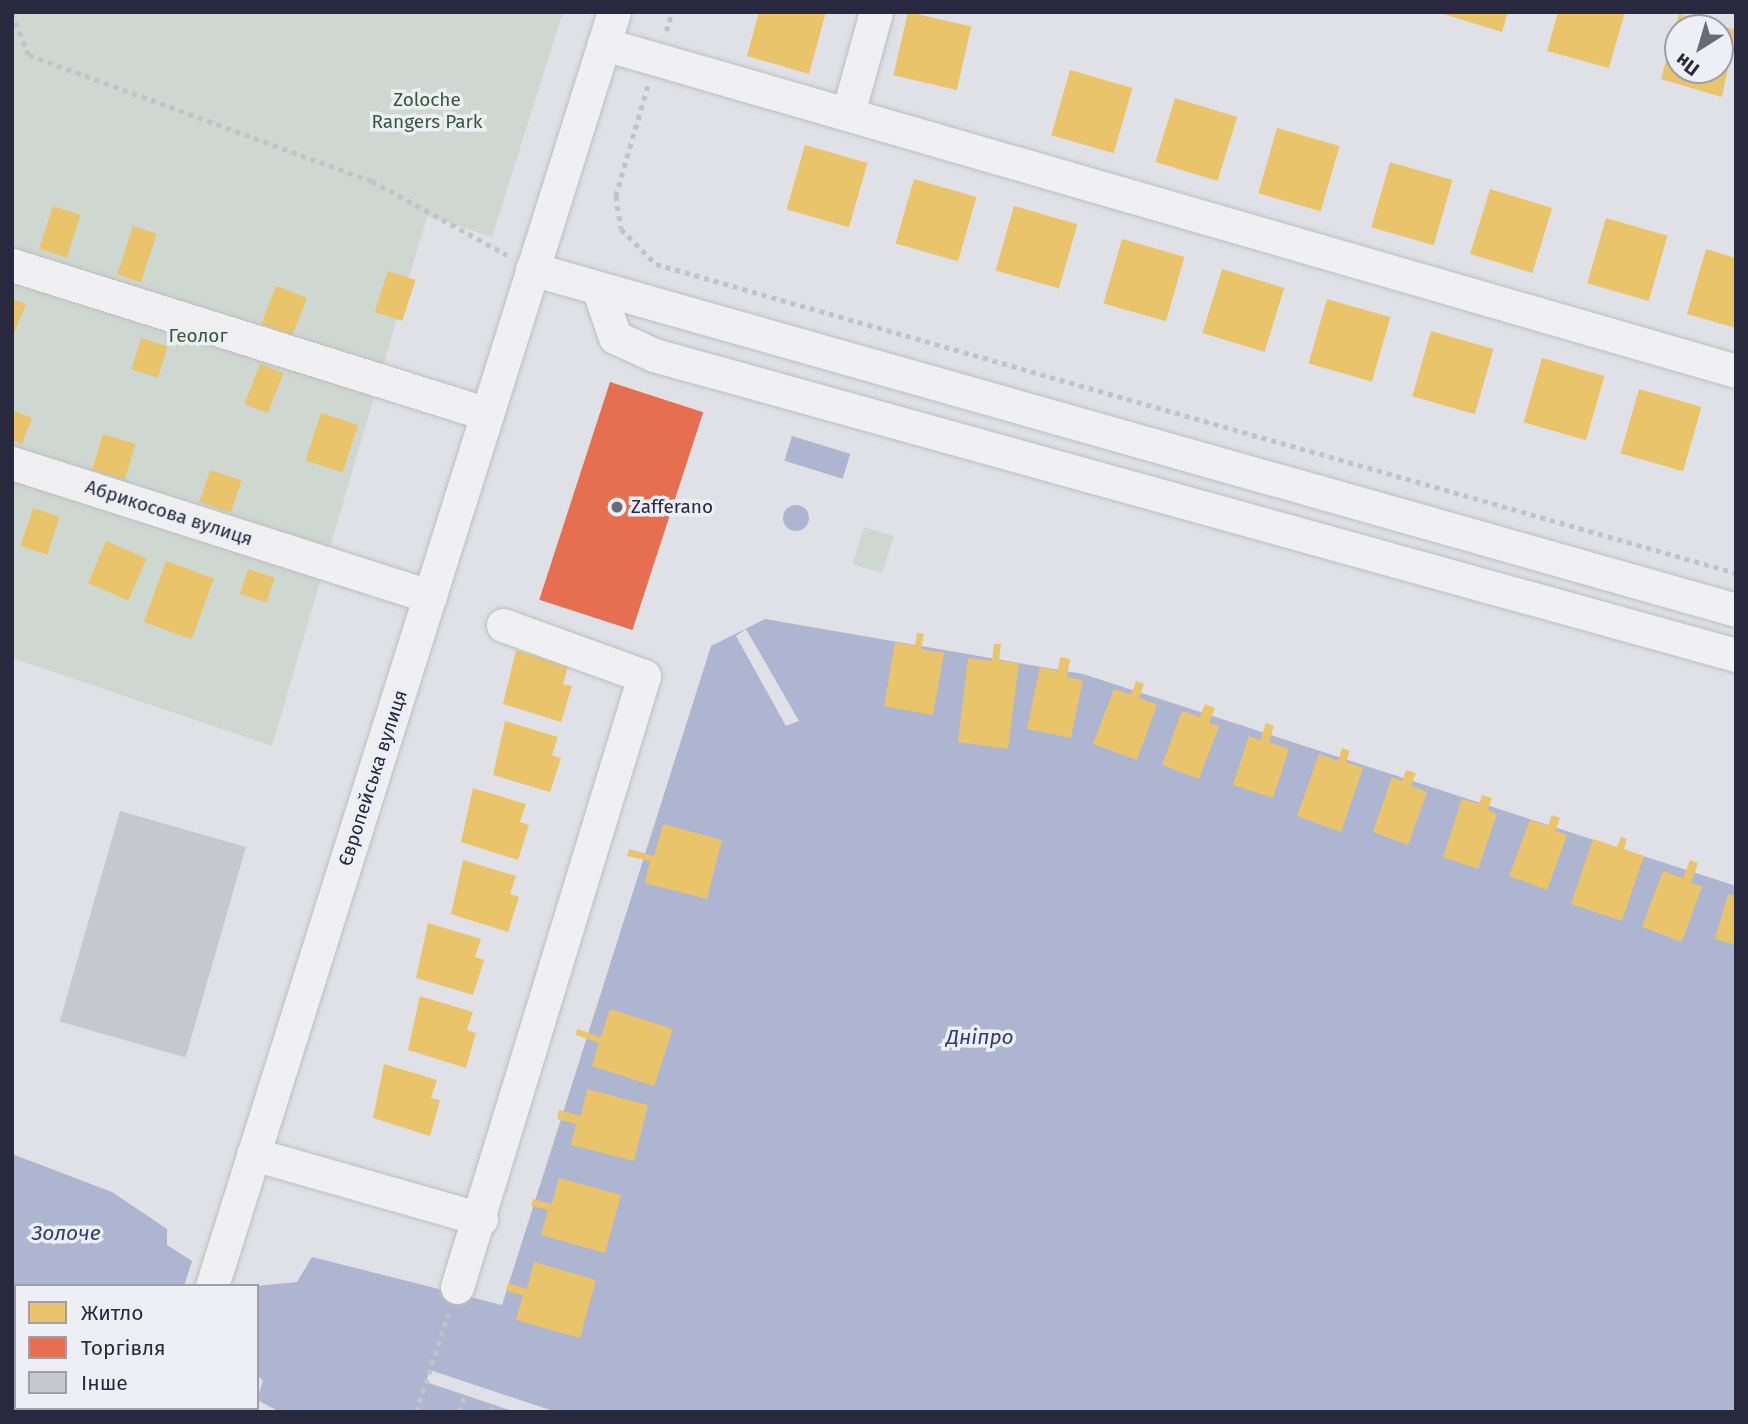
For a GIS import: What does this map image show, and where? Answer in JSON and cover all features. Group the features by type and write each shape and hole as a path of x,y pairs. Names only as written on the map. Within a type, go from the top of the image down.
{"street":[{"name":"Європейська вулиця","path":"213,1284 614,12"},
{"path":"849,113 876,12"},
{"path":"604,44 1736,371"},
{"path":"12,265 486,414"},
{"path":"532,269 1736,610"},
{"path":"598,288 615,337 654,355 1736,655"},
{"name":"Абрикосова вулиця","path":"12,463 430,596"},
{"path":"457,1287 481,1219 645,676 503,625"},
{"path":"253,1154 481,1219"}],"path":[{"path":"12,13 29,55 372,181 532,269"},
{"path":"656,59 616,195 621,229 656,264 1736,573"},
{"path":"416,1412 457,1287"},
{"path":"459,1412 465,1395"},
{"path":"491,1412 493,1404"}],"green space":[{"name":"Геолог","path":"12,12 563,12 492,237 427,216 272,746 12,658"},
{"path":"864,527 894,536 882,573 853,564"}],"water":[{"path":"792,436 850,454 843,479 784,461"},
{"path":"796,505 805,509 809,518 805,527 796,531 787,527 783,518 787,509"},
{"name":"Дніпро","path":"765,619 1083,674 1736,886 1736,1412 280,1412 259,1401 263,1380 259,1377 259,1286 297,1282 312,1257 502,1305 711,646"},
{"name":"Золоче","path":"12,1154 112,1192 167,1229 167,1245 192,1261 185,1284 14,1284 12,1327"}],"pier":[{"path":"746,629 799,721 786,726 736,636"},
{"path":"430,1370 556,1412 515,1412 426,1382"}],"building: Житло":[{"path":"759,12 826,12 809,74 747,56"},
{"path":"908,12 971,27 957,90 893,75"},
{"path":"1437,12 1508,12 1502,32"},
{"path":"1558,12 1625,12 1609,68 1547,51"},
{"path":"1070,70 1132,88 1114,153 1051,135"},
{"path":"1678,84 1725,84 1722,97"},
{"path":"1175,98 1237,117 1218,181 1155,162"},
{"path":"1277,128 1339,146 1321,211 1258,193"},
{"path":"805,145 867,163 849,227 787,209"},
{"path":"1390,162 1452,180 1434,245 1371,227"},
{"path":"914,179 976,197 958,261 896,243"},
{"path":"1490,189 1552,208 1532,273 1470,254"},
{"path":"53,206 81,215 67,258 39,249"},
{"path":"1014,206 1077,224 1059,289 996,270"},
{"path":"1606,218 1668,236 1649,301 1587,283"},
{"path":"133,226 157,234 141,282 117,275"},
{"path":"1122,239 1184,257 1166,321 1104,303"},
{"path":"1706,249 1736,258 1736,328 1687,314"},
{"path":"1222,269 1284,288 1265,352 1202,333"},
{"path":"388,271 416,280 402,321 375,312"},
{"path":"276,286 307,298 292,336 261,324"},
{"path":"12,299 26,304 12,338"},
{"path":"1327,299 1390,317 1372,382 1309,363"},
{"path":"1431,331 1493,349 1475,414 1412,396"},
{"path":"141,338 168,346 158,378 131,370"},
{"path":"1542,358 1604,376 1586,440 1524,422"},
{"path":"260,364 283,373 268,413 245,404"},
{"path":"1639,389 1701,407 1683,471 1621,453"},
{"path":"12,410 32,418 22,444 12,440"},
{"path":"321,413 358,425 343,473 306,461"},
{"path":"103,434 136,444 124,480 92,470"},
{"path":"210,470 241,480 231,513 199,502"},
{"path":"33,508 60,517 47,555 21,546"},
{"path":"106,541 147,558 129,601 88,583"},
{"path":"166,561 214,578 192,640 144,622"},
{"path":"248,569 275,578 267,602 240,594"},
{"path":"917,633 924,634 921,649 944,653 933,715 884,706 895,642 915,646"},
{"path":"994,644 1001,644 999,661 1019,663 1008,749 958,742 968,658 992,661"},
{"path":"516,650 568,666 563,684 572,686 561,722 503,704"},
{"path":"1060,657 1070,659 1067,677 1083,680 1071,738 1027,729 1040,667 1058,671"},
{"path":"1136,681 1144,684 1139,698 1157,705 1137,760 1093,744 1114,689 1131,695"},
{"path":"1205,704 1215,708 1209,723 1219,726 1199,779 1162,765 1182,711 1200,717"},
{"path":"505,721 558,737 552,755 561,758 550,792 493,775"},
{"path":"1266,723 1274,726 1269,742 1289,749 1273,798 1233,785 1249,736 1260,740"},
{"path":"1342,748 1350,751 1346,762 1363,768 1341,832 1297,816 1319,754 1338,761"},
{"path":"1406,770 1416,773 1411,786 1427,792 1408,845 1373,832 1392,777 1402,781"},
{"path":"473,788 526,804 520,822 529,825 518,860 461,842"},
{"path":"1482,795 1492,798 1488,810 1497,814 1478,869 1443,857 1462,799 1479,804"},
{"path":"1552,815 1560,818 1555,831 1567,835 1547,890 1509,876 1530,820 1548,826"},
{"path":"663,824 722,840 707,899 645,883 650,861 627,856 629,849 654,856"},
{"path":"1621,837 1627,839 1624,849 1644,856 1622,921 1571,904 1593,839 1617,847"},
{"path":"463,860 516,876 510,894 519,897 508,932 451,914"},
{"path":"1690,860 1698,863 1691,883 1702,886 1682,942 1642,927 1663,871 1683,878"},
{"path":"1728,894 1736,896 1736,945 1715,939"},
{"path":"428,923 481,939 475,957 484,960 473,995 416,978"},
{"path":"420,996 473,1012 467,1030 476,1033 466,1068 408,1050"},
{"path":"610,1009 673,1029 654,1086 592,1066 599,1043 576,1035 577,1029 601,1037"},
{"path":"384,1064 437,1080 431,1098 440,1100 430,1136 373,1118"},
{"path":"587,1089 648,1105 634,1161 571,1145 576,1124 557,1119 559,1110 581,1116"},
{"path":"559,1178 621,1195 605,1253 541,1235 548,1210 531,1206 533,1199 552,1204"},
{"path":"534,1262 596,1280 580,1338 516,1320 523,1295 506,1291 508,1283 527,1289"}],"building: Торгівля":[{"path":"610,382 703,412 632,630 539,600"}],"building: Інше":[{"path":"120,811 246,847 186,1058 60,1022"}],"place":[{"name":"Zafferano","path":"617,507"}],"park label":[{"name":"Zoloche Rangers Park","path":"427,111"}]}
